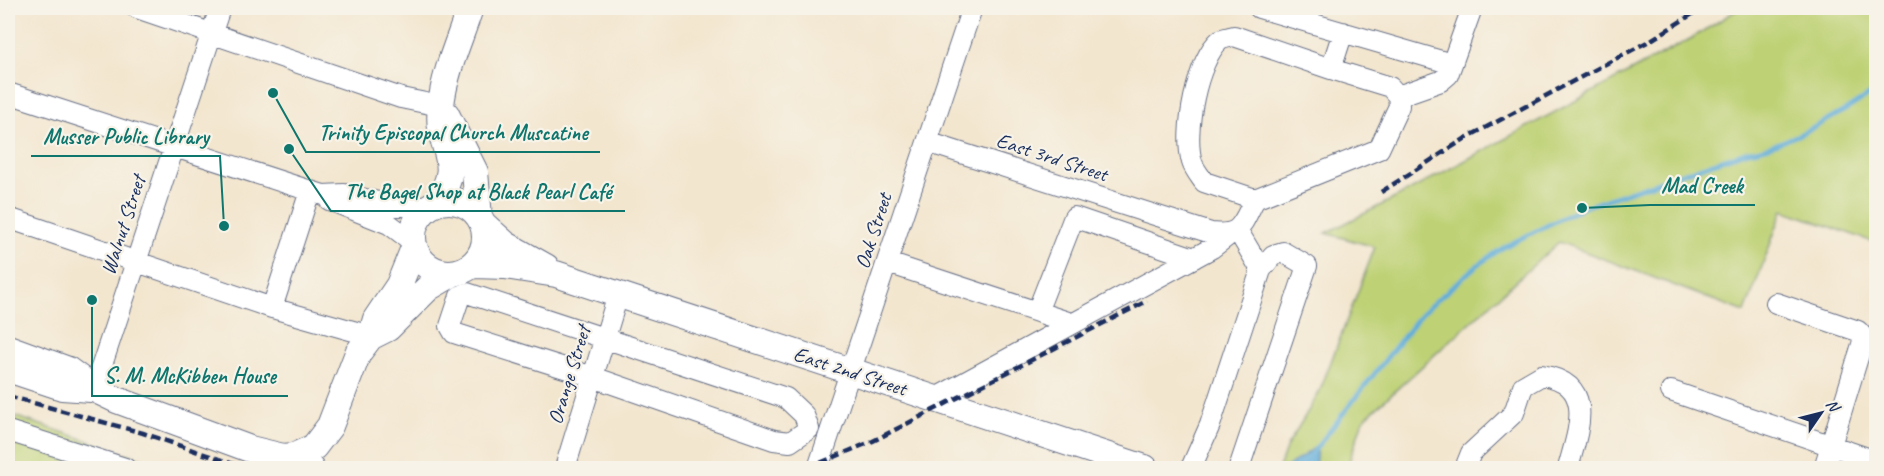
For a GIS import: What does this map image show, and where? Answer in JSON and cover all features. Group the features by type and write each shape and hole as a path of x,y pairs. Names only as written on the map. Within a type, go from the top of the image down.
{"main road":[{"path":"371,336 375,319 399,285 414,245 417,221 434,205 451,177 451,164 439,128 443,88 470,8"},
{"path":"8,348 68,370 94,389 117,400 250,449 308,461 330,426 358,352 371,336 388,328 428,288 463,269 484,246 475,172 453,124 441,106"},
{"path":"434,205 455,202 465,205 481,221"},
{"name":"East 2nd Street","path":"481,221 505,244 537,260 556,274"},
{"path":"414,245 423,262 431,269 463,269"},
{"name":"East 2nd Street","path":"463,269 497,265 556,274 1145,468"},
{"path":"8,369 62,387 94,389"}],"street":[{"path":"137,8 401,98 441,106"},
{"name":"Walnut Street","path":"94,389 220,8"},
{"name":"Oak Street","path":"818,468 830,438 972,8"},
{"path":"1259,8 1452,64"},
{"path":"1398,96 1441,81 1448,75 1472,8"},
{"path":"1331,69 1343,32"},
{"path":"934,399 1194,258 1233,233 1255,199 1379,149 1399,106 1398,96 1389,87 1234,36 1221,39 1212,51 1197,84 1188,132 1192,162 1204,182 1255,199"},
{"path":"8,93 316,193 335,204 389,224 414,245"},
{"name":"East 3rd Street","path":"927,142 1161,219 1211,233 1233,233"},
{"path":"316,193 344,194 395,206 434,205"},
{"path":"272,308 316,193"},
{"path":"1037,312 1074,217 1194,258"},
{"path":"8,218 272,308 371,336"},
{"path":"1233,233 1261,270"},
{"path":"1191,468 1210,425 1261,270 1273,255 1280,252 1307,266 1239,468"},
{"path":"888,263 1071,323"},
{"path":"809,429 790,442 774,440 593,377 454,333 450,326 460,296 467,293 786,398 804,415 809,429 830,438"},
{"name":"Orange Street","path":"565,468 618,295"},
{"path":"1776,303 1858,331 1864,338 1824,468"},
{"path":"1465,468 1471,453 1514,413 1523,386 1542,375 1564,382 1579,402 1580,419 1568,468"},
{"path":"1671,391 1876,461"},
{"path":"8,431 125,468"}],"green space":[{"path":"1740,8 1876,8 1876,243 1783,210 1745,312 1559,242 1363,420 1347,468 1279,468 1287,446 1319,393 1375,247 1326,233 1405,193 1692,38"},
{"path":"8,414 170,468 8,468"}],"water":[{"path":"1317,446 1315,468 1286,468"}],"waterway":[{"path":"1314,451 1422,313 1475,267 1504,247 1582,208 1796,136 1832,118 1876,90"}],"railway":[{"path":"1381,192 1466,138 1651,40 1702,8"},
{"path":"808,468 873,441 1147,301"},
{"path":"8,396 143,433 245,468"}],"place":[{"name":"Trinity Episcopal Church Muscatine","path":"273,93"},
{"name":"The Bagel Shop at Black Pearl Café","path":"289,149"},
{"name":"Mad Creek","path":"1582,208"},
{"name":"Musser Public Library","path":"224,226"},
{"name":"S. M. McKibben House","path":"92,300"}]}
